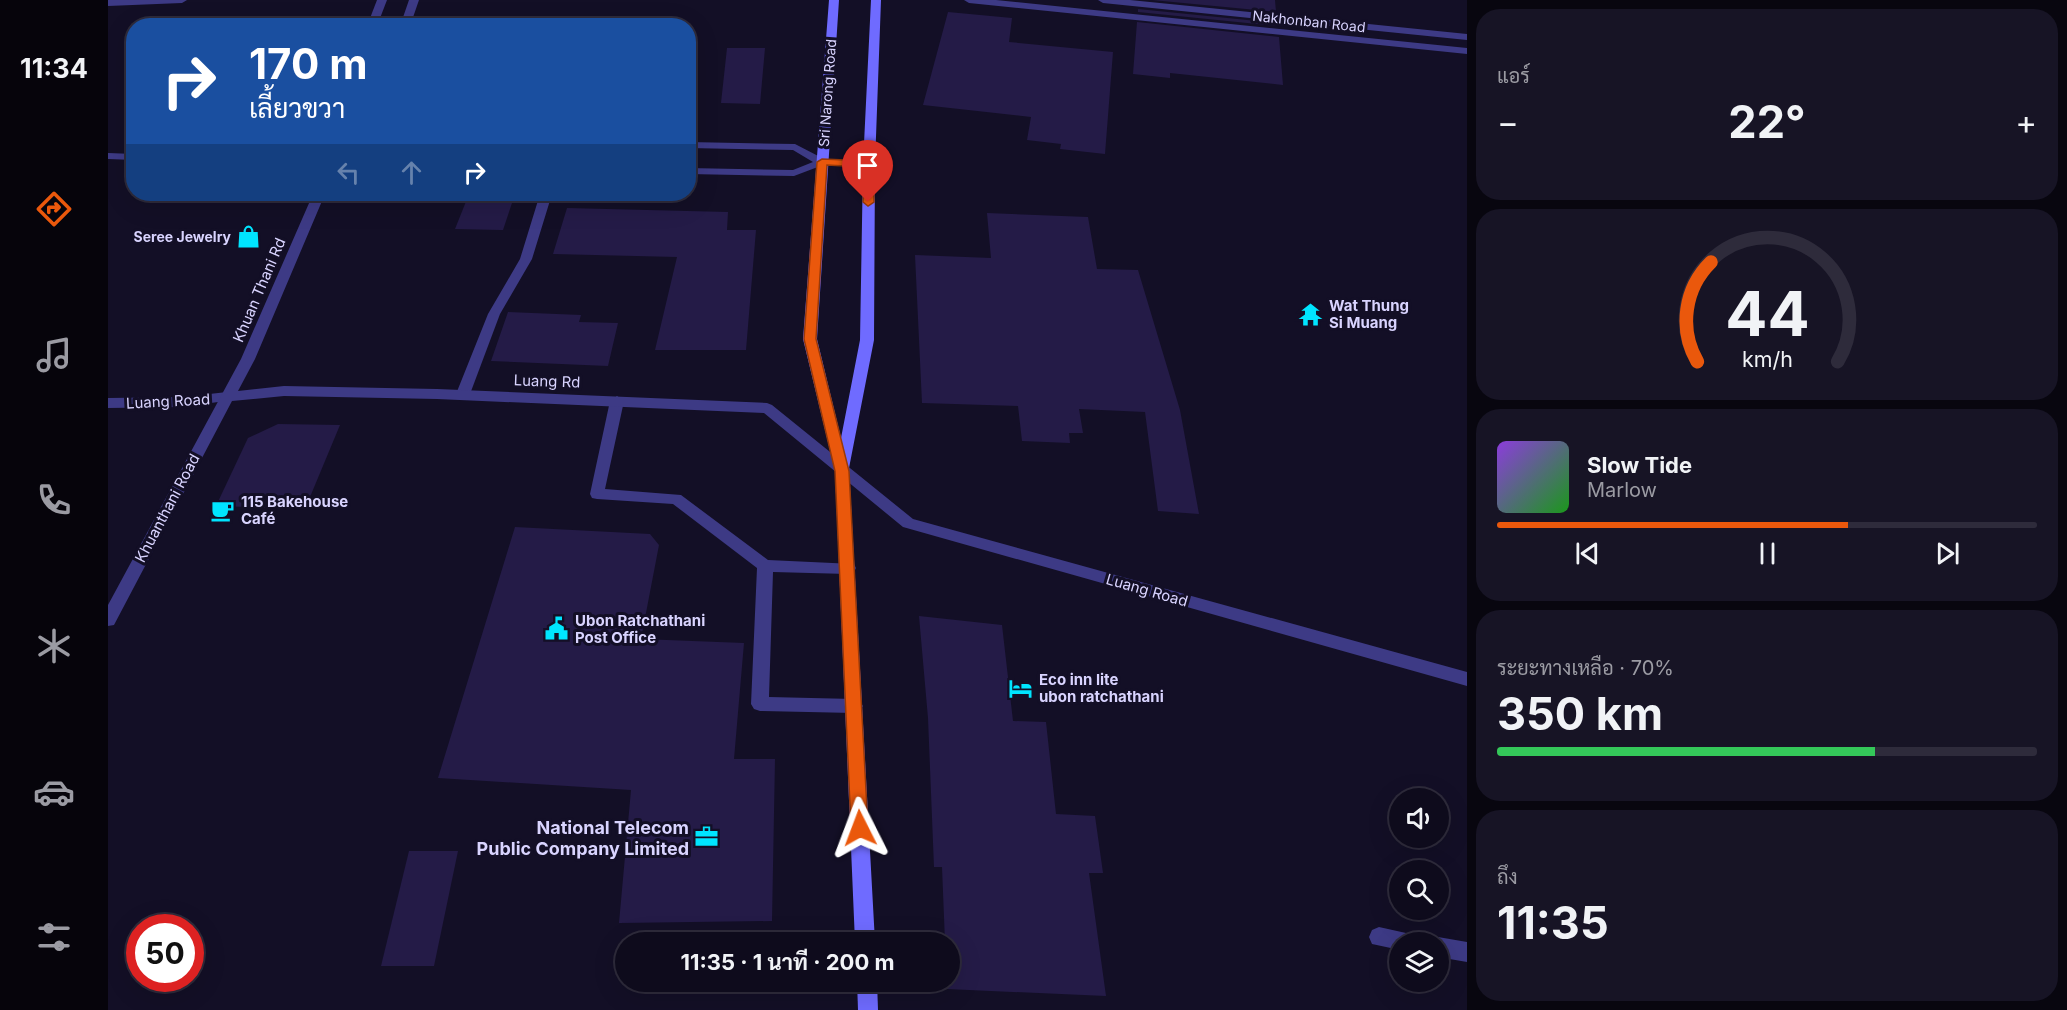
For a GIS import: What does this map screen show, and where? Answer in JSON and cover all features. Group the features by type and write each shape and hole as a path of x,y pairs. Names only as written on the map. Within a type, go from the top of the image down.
{"main road":[{"name":"Sri Narong Road","path":"834,0 810,339 842,471 865,932"},
{"name":"Sri Narong Road","path":"842,471 867,340 869,164 876,0"},
{"path":"867,992 868,1010"}],"street":[{"path":"108,3 182,0"},
{"path":"375,18 382,0"},
{"path":"408,18 414,0"},
{"name":"Nakhonban Road","path":"969,0 1467,51"},
{"name":"Nakhonban Road","path":"1103,0 1467,37"},
{"path":"1406,30 1407,44"},
{"path":"696,145 795,147 822,162"},
{"path":"108,156 126,157"},
{"path":"696,171 794,173 822,162 869,164"},
{"name":"Khuan Thani Rd","path":"227,397 248,359 316,201"},
{"path":"463,394 494,314 526,259 544,201"},
{"name":"Luang Rd","path":"227,397 284,391 463,394 767,408 842,471"},
{"name":"Luang Road","path":"108,404 183,402 227,397"},
{"name":"Khuanthani Road","path":"108,620 227,397"},
{"path":"617,401 597,494 676,499 765,566 848,568"},
{"name":"Luang Road","path":"842,471 908,523 1467,679"},
{"path":"765,566 760,704 854,706"},
{"path":"1379,937 1389,939"},
{"path":"1449,949 1467,952"}],"building":[{"path":"1152,0 1275,0 1276,12"},
{"path":"1138,9 1277,23 1278,26 1138,12"},
{"path":"948,12 1012,18 1009,42 1113,52 1105,154 1060,149 1061,144 1027,140 1031,117 923,105"},
{"path":"1137,22 1279,37 1283,85 1170,73 1170,78 1133,74"},
{"path":"727,48 765,48 760,104 721,103"},
{"path":"466,201 513,201 503,230 455,229"},
{"path":"567,208 728,212 727,230 756,230 746,350 655,350 677,257 553,254"},
{"path":"987,213 1088,217 1097,269 1138,270 1180,410 1199,514 1158,511 1145,412 1079,409 1083,433 1069,433 1070,443 1022,441 1018,406 922,403 915,255 991,258"},
{"path":"508,312 581,315 579,322 618,323 608,366 491,361"},
{"path":"278,424 340,425 305,509 216,506 248,438"},
{"path":"515,527 650,534 659,545 641,639 744,643 734,759 775,759 772,921 619,923 631,790 438,778"},
{"path":"919,616 1002,625 1013,721 1046,722 1056,814 1095,816 1103,873 1089,873 1106,996 960,990 960,932 945,932 942,867 934,867 928,718"},
{"path":"409,851 458,851 434,966 381,966"}],"place":[{"name":"Seree Jewelry","path":"249,236"},
{"name":"Wat Thung Si Muang","path":"1311,314"},
{"name":"115 Bakehouse Café","path":"223,510"},
{"name":"Ubon Ratchathani Post Office","path":"557,629"},
{"name":"Eco inn lite ubon ratchathani","path":"1021,688"},
{"name":"National Telecom Public Company Limited","path":"707,837"}],"route":[{"path":"860,828 849,573 842,471 810,339 822,162 869,164 868,202"}]}
